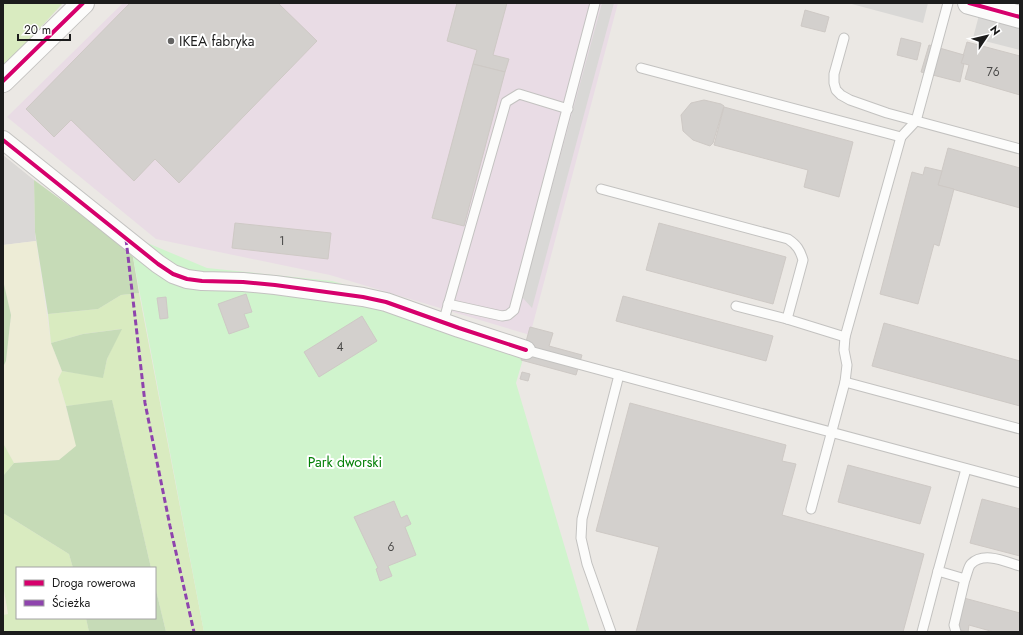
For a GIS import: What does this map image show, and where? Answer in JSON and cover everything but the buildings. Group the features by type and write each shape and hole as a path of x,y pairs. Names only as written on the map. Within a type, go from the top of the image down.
{"street":[{"path":"3,82 83,3"},
{"path":"969,3 1020,17"},
{"path":"3,140 158,264 180,277 202,282 243,282 363,297 386,302 442,323 526,350"}],"lane":[{"path":"448,304 502,316 508,315 514,310 595,3"},
{"path":"811,509 832,432 836,410 845,382 847,365 844,350 845,337 901,137 916,121 948,3"},
{"path":"844,38 834,74 836,90 841,95 850,100 887,113 1020,149"},
{"path":"641,68 901,137"},
{"path":"442,323 506,102 519,94 568,109"},
{"path":"601,189 788,239 796,244 801,251 803,260 787,319"},
{"path":"736,306 787,319 845,337"},
{"path":"526,350 1020,484"},
{"path":"611,632 587,564 581,538 582,519 619,375"},
{"path":"845,382 1020,429"},
{"path":"922,632 966,469"},
{"path":"956,632 954,625 970,564 982,558 994,558 1020,566"},
{"path":"938,572 965,579"}],"shaded area":[{"path":"123,3 618,3 530,335 330,275 156,239 7,117"},
{"path":"602,3 614,3 532,308 522,297"},
{"path":"848,3 928,3 923,23"},
{"path":"979,15 1020,26 1020,50 973,38"},
{"path":"3,155 34,180 36,241 3,245"}],"green space":[{"path":"3,3 63,3 3,68"},
{"path":"34,180 120,243 133,257 139,293 121,295 98,309 48,314 35,232"},
{"path":"36,241 51,343 62,371 58,379 77,446 59,460 14,463 3,443 3,367 6,361 11,315 3,280 3,245"},
{"name":"Park dworski","path":"145,242 207,268 332,281 410,303 527,345 516,383 590,632 204,632 133,257"},
{"path":"3,280 11,315 6,361 3,367"},
{"path":"139,293 204,632 166,632 156,590 156,567 151,567 112,401 66,406 58,379 62,371 103,377 107,359 121,329 83,334 51,343 48,314 98,309 121,295"},
{"path":"122,329 107,359 103,378 62,371 51,343 83,334"},
{"path":"112,400 151,567 73,567 69,554 3,513 3,476 14,463 59,460 76,446 66,406"},
{"path":"3,443 14,463 3,476"},
{"path":"3,513 69,554 73,567 16,567 16,619 86,619 89,632 3,632 3,615 8,614 3,585"},
{"path":"3,585 8,614 3,615"},
{"path":"156,590 166,632 89,632 86,619 156,619"}],"marked path":[{"path":"126,239 145,403 170,526 194,632"}],"cycle path":[{"path":"3,81 83,3"},
{"path":"969,3 1020,17"},
{"path":"3,140 158,264 173,274 187,279 202,281 243,282 275,285 363,297 386,302 526,350"}],"place":[{"name":"IKEA fabryka","path":"171,41"}]}
